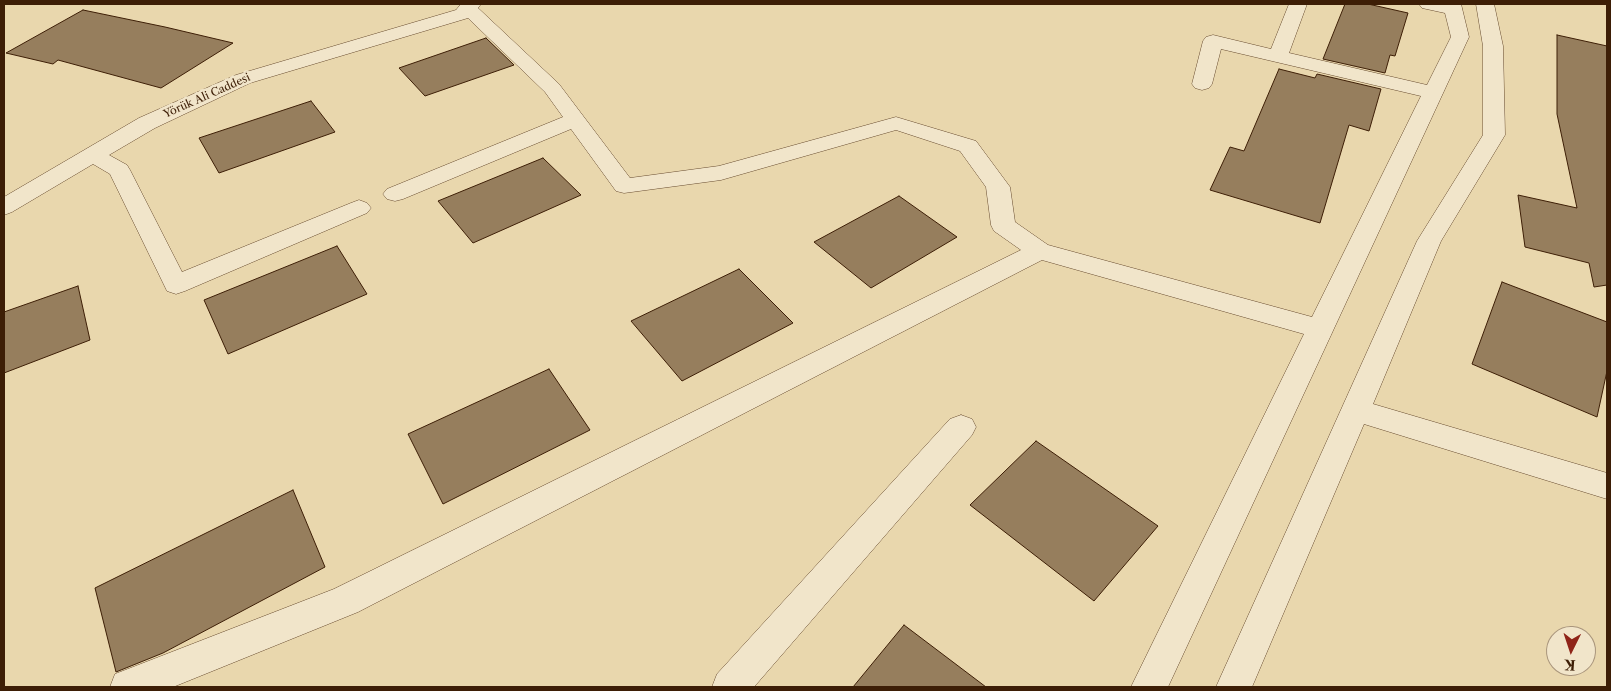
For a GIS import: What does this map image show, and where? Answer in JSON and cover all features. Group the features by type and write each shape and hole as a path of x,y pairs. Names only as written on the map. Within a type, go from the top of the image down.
{"street":[{"path":"445,4 469,8 552,88 624,186 721,173 896,123 968,146 998,187 1003,225 1039,251 1322,328"},
{"path":"1278,56 1298,4"},
{"path":"1234,687 1429,241 1494,135 1493,46 1485,4"},
{"path":"1149,687 1460,37 1444,5"},
{"name":"Yörük Ali Caddesi","path":"4,207 147,123 243,78 469,8"},
{"path":"1202,84 1213,41 1434,93"},
{"path":"395,194 575,120"},
{"path":"94,155 119,170 176,285 359,208"},
{"path":"128,687 346,602 1039,251"},
{"path":"1355,410 1607,486"},
{"path":"730,687 961,426"}],"building":[{"path":"1345,4 1368,4 1408,13 1395,56 1390,55 1385,73 1323,59"},
{"path":"83,10 233,43 161,88 58,60 53,64 6,53"},
{"path":"1557,35 1607,46 1607,285 1594,287 1589,263 1525,247 1518,195 1577,208 1557,114"},
{"path":"486,38 514,65 425,96 399,68"},
{"path":"1279,69 1315,78 1317,74 1381,89 1369,131 1349,125 1320,223 1210,190 1230,147 1244,151"},
{"path":"311,101 335,132 219,173 199,138"},
{"path":"543,158 581,195 473,243 438,201"},
{"path":"899,196 957,237 871,288 814,242"},
{"path":"337,246 367,294 228,354 204,300"},
{"path":"739,269 793,323 682,381 631,321"},
{"path":"1502,282 1607,322 1607,371 1597,417 1472,364"},
{"path":"78,286 90,340 4,373 4,312"},
{"path":"549,369 590,430 443,504 408,434"},
{"path":"1036,441 1158,526 1094,601 970,505"},
{"path":"293,490 325,567 163,653 116,672 95,588"},
{"path":"904,625 986,687 853,687"}]}
